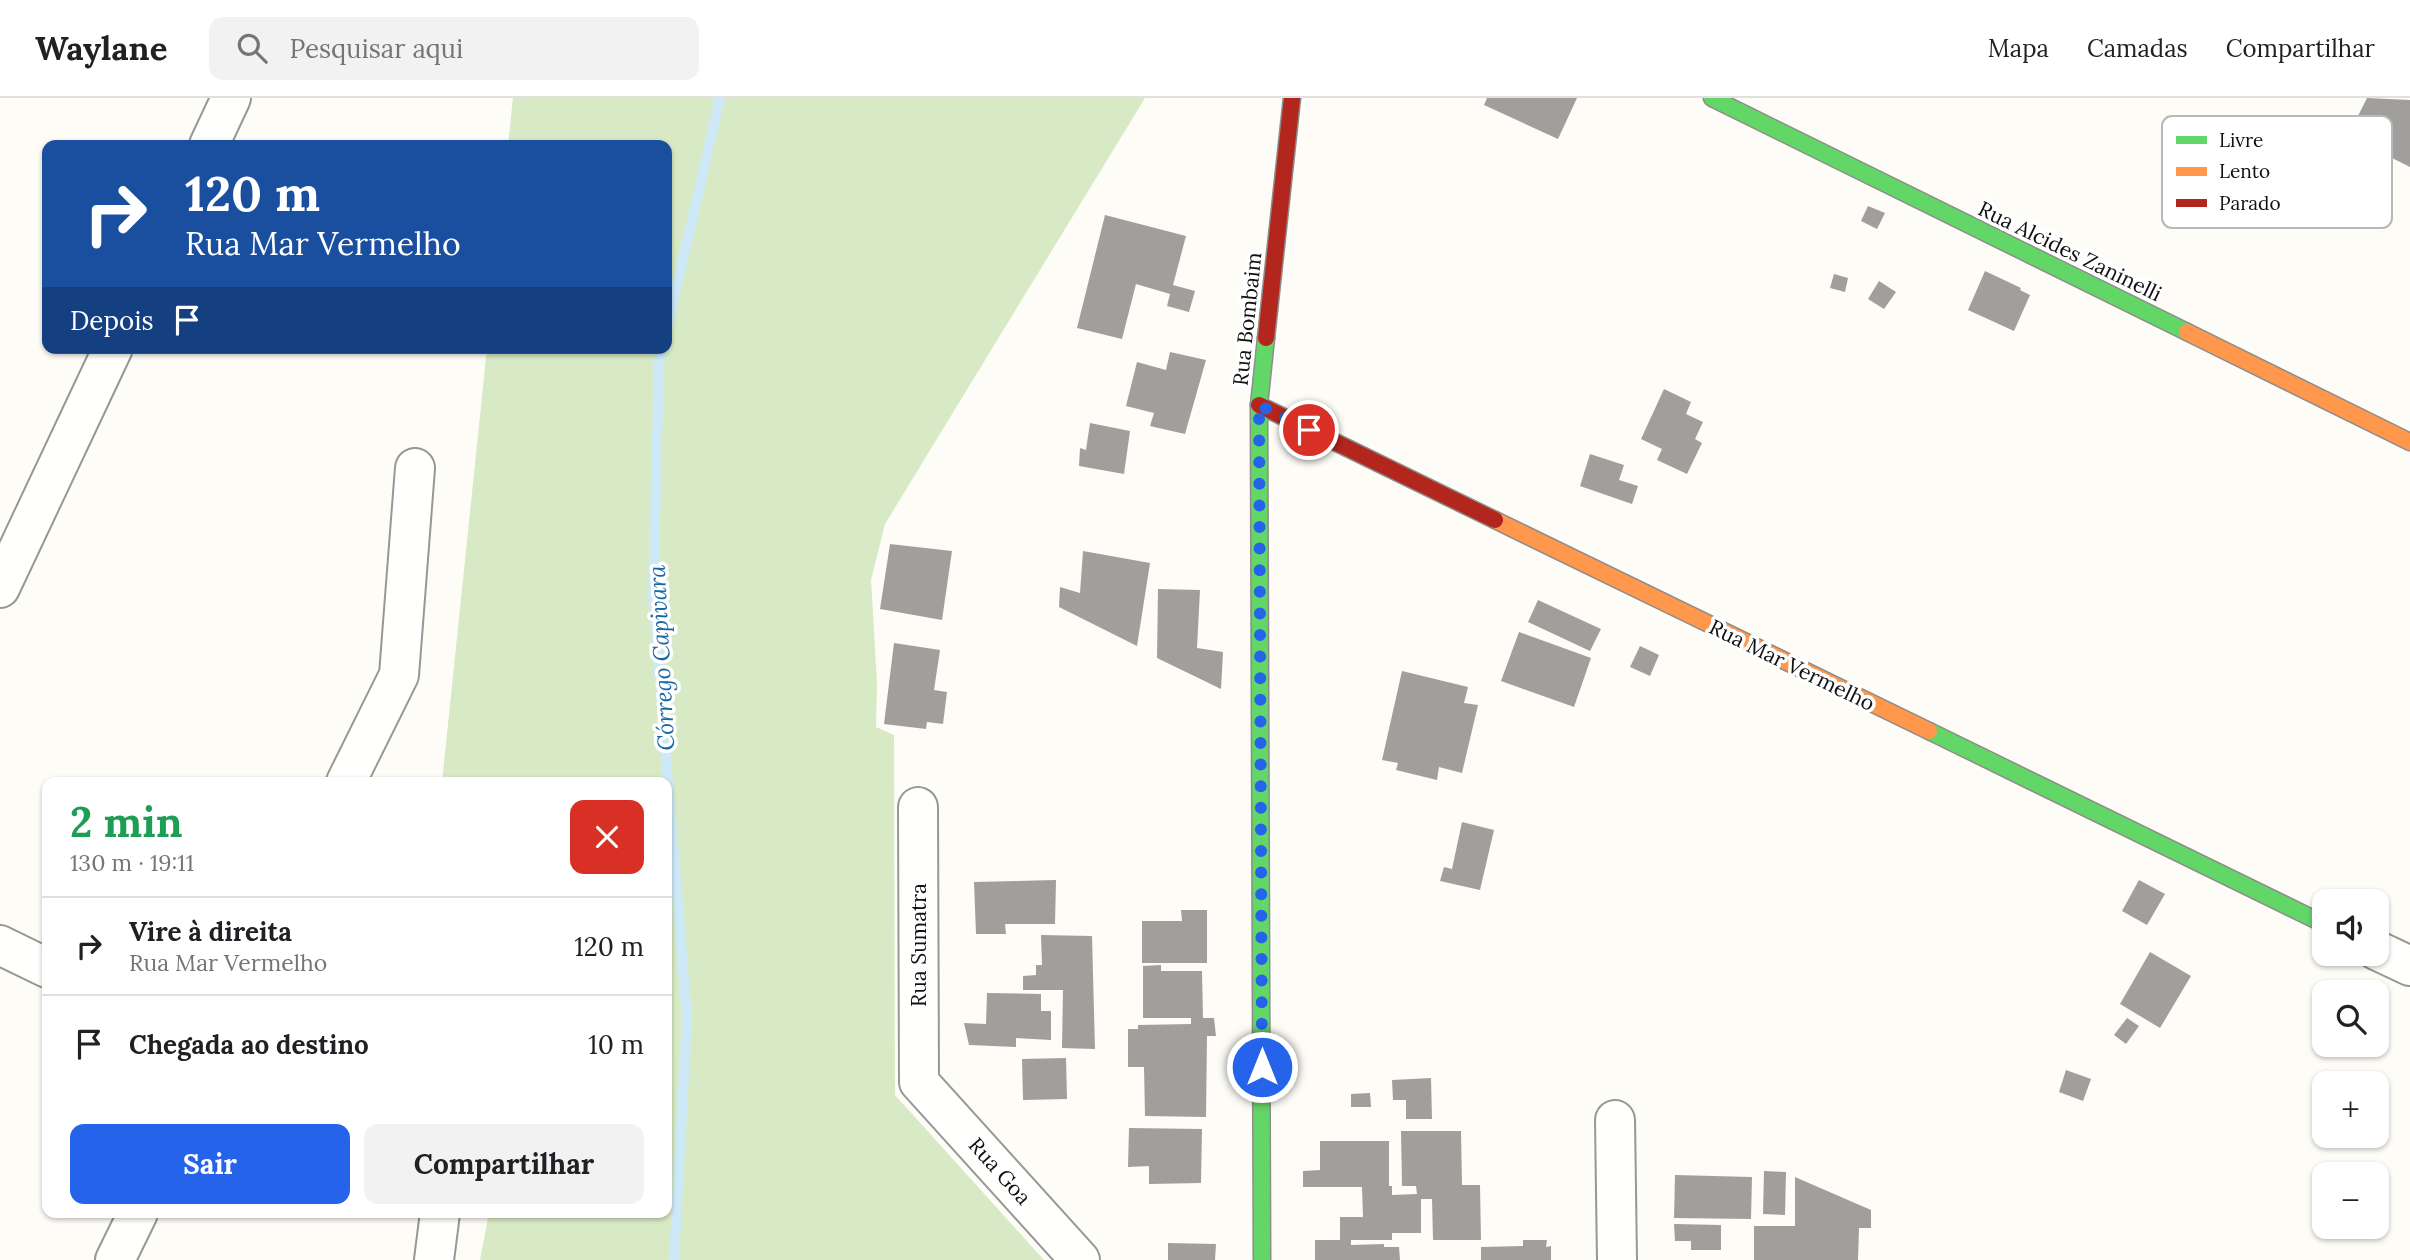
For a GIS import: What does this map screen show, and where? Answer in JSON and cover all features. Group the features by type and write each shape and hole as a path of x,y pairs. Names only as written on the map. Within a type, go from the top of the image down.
{"street":[{"path":"211,140 231,98"},
{"name":"Rua Bombaim","path":"1262,1260 1259,405 1292,98"},
{"name":"Rua Alcides Zaninelli","path":"1712,98 2410,442"},
{"path":"0,588 110,354"},
{"name":"Rua Mar Vermelho","path":"1259,405 2312,918"},
{"path":"348,777 399,675 415,468"},
{"name":"Rua Sumatra","path":"918,807 919,1082"},
{"path":"0,945 42,966"},
{"path":"2389,956 2410,966"},
{"name":"Rua Goa","path":"919,1082 1080,1260"},
{"path":"1615,1120 1616,1260"},
{"path":"115,1260 136,1218"},
{"path":"434,1260 439,1218"}],"green space":[{"path":"513,98 1145,98 885,524 871,580 877,683 876,727 894,735 895,1095 1044,1260 480,1260 488,1218 672,1218 672,777 443,777 486,354 672,354 672,140 509,140"}],"building":[{"path":"1487,98 1577,98 1558,139 1484,105"},
{"path":"2367,98 2410,100 2410,167 2392,158 2392,116 2358,116"},
{"path":"1868,206 1885,213 1877,229 1861,221"},
{"path":"1105,215 1186,236 1173,285 1195,291 1189,312 1167,306 1170,294 1136,284 1122,339 1077,328"},
{"path":"1985,271 2030,295 2014,331 1968,310"},
{"path":"1834,274 1848,278 1845,292 1830,288"},
{"path":"1879,281 1896,292 1884,309 1868,299"},
{"path":"1170,352 1206,360 1185,434 1150,426 1154,413 1126,406 1137,362 1166,370"},
{"path":"1664,389 1691,402 1686,414 1703,422 1695,439 1702,443 1687,474 1657,460 1662,449 1641,439"},
{"path":"1090,423 1130,431 1124,474 1079,466 1080,448 1086,450"},
{"path":"1590,454 1624,465 1619,480 1638,486 1632,504 1580,486"},
{"path":"890,544 952,551 942,620 880,609"},
{"path":"1083,551 1150,563 1137,646 1059,607 1060,587 1080,593"},
{"path":"1158,589 1200,590 1197,648 1223,652 1221,689 1157,658"},
{"path":"1538,600 1601,629 1590,651 1528,622"},
{"path":"1519,632 1591,658 1574,707 1501,681"},
{"path":"894,643 940,650 934,690 947,692 943,724 927,722 926,729 884,724"},
{"path":"1640,646 1659,655 1650,676 1630,667"},
{"path":"1402,671 1468,687 1464,703 1478,705 1462,773 1439,767 1437,780 1396,770 1398,763 1382,760"},
{"path":"1462,822 1494,830 1480,890 1440,881 1444,867 1452,869"},
{"path":"1056,880 1055,924 1005,924 1006,934 976,934 974,882"},
{"path":"2139,880 2165,894 2147,925 2122,911"},
{"path":"1181,910 1207,910 1207,963 1142,963 1142,921 1182,921"},
{"path":"1041,935 1092,936 1095,1049 1062,1048 1063,990 1023,990 1023,976 1036,975 1036,965 1042,965"},
{"path":"2150,952 2191,976 2160,1028 2120,1004"},
{"path":"1161,965 1161,971 1202,971 1203,1018 1214,1018 1216,1036 1207,1036 1206,1117 1145,1116 1144,1067 1128,1067 1128,1029 1138,1029 1138,1025 1191,1024 1191,1018 1143,1018 1143,966"},
{"path":"987,993 1041,994 1041,1011 1051,1011 1051,1040 1016,1038 1016,1047 969,1045 964,1023 986,1024"},
{"path":"2127,1018 2139,1026 2126,1044 2114,1035"},
{"path":"1066,1058 1067,1099 1023,1100 1022,1059"},
{"path":"2066,1070 2091,1079 2083,1101 2059,1092"},
{"path":"1431,1078 1432,1119 1406,1119 1406,1100 1393,1100 1392,1080"},
{"path":"1370,1093 1371,1107 1351,1107 1351,1094"},
{"path":"1129,1128 1202,1129 1201,1183 1149,1184 1149,1166 1128,1167"},
{"path":"1401,1131 1461,1131 1462,1185 1480,1185 1481,1240 1433,1240 1432,1199 1421,1199 1421,1233 1392,1233 1392,1240 1351,1240 1351,1245 1384,1244 1384,1247 1399,1247 1400,1260 1315,1260 1315,1240 1340,1240 1340,1217 1363,1217 1362,1187 1303,1187 1303,1171 1320,1170 1320,1141 1389,1141 1389,1186 1392,1186 1392,1195 1417,1194 1416,1186 1402,1186"},
{"path":"1764,1171 1786,1172 1785,1215 1763,1214"},
{"path":"1675,1175 1752,1177 1751,1219 1674,1218"},
{"path":"1795,1177 1871,1210 1871,1228 1859,1228 1858,1260 1754,1260 1754,1226 1795,1226"},
{"path":"1674,1224 1721,1225 1721,1250 1691,1250 1691,1241 1675,1241"},
{"path":"1523,1240 1547,1240 1546,1247 1551,1246 1551,1260 1481,1260 1481,1247 1523,1246"},
{"path":"1168,1243 1216,1244 1215,1260 1168,1260"}],"waterway":[{"name":"Córrego Capivara","path":"672,307 720,98"},
{"name":"Córrego Capivara","path":"661,354 653,598 668,777"},
{"name":"Córrego Capivara","path":"672,832 687,1017 674,1260"}],"traffic: fast":[{"path":"1712,98 2187,332"},
{"path":"1262,1260 1259,405 1266,338"},
{"path":"1929,731 2312,918"}],"traffic: slow":[{"path":"2187,332 2410,442"},
{"path":"1495,520 1929,731"}],"traffic: jam":[{"path":"1266,338 1292,98"},
{"path":"1259,405 1495,520"}],"route":[{"path":"1262,1067 1259,405 1309,430"}]}
